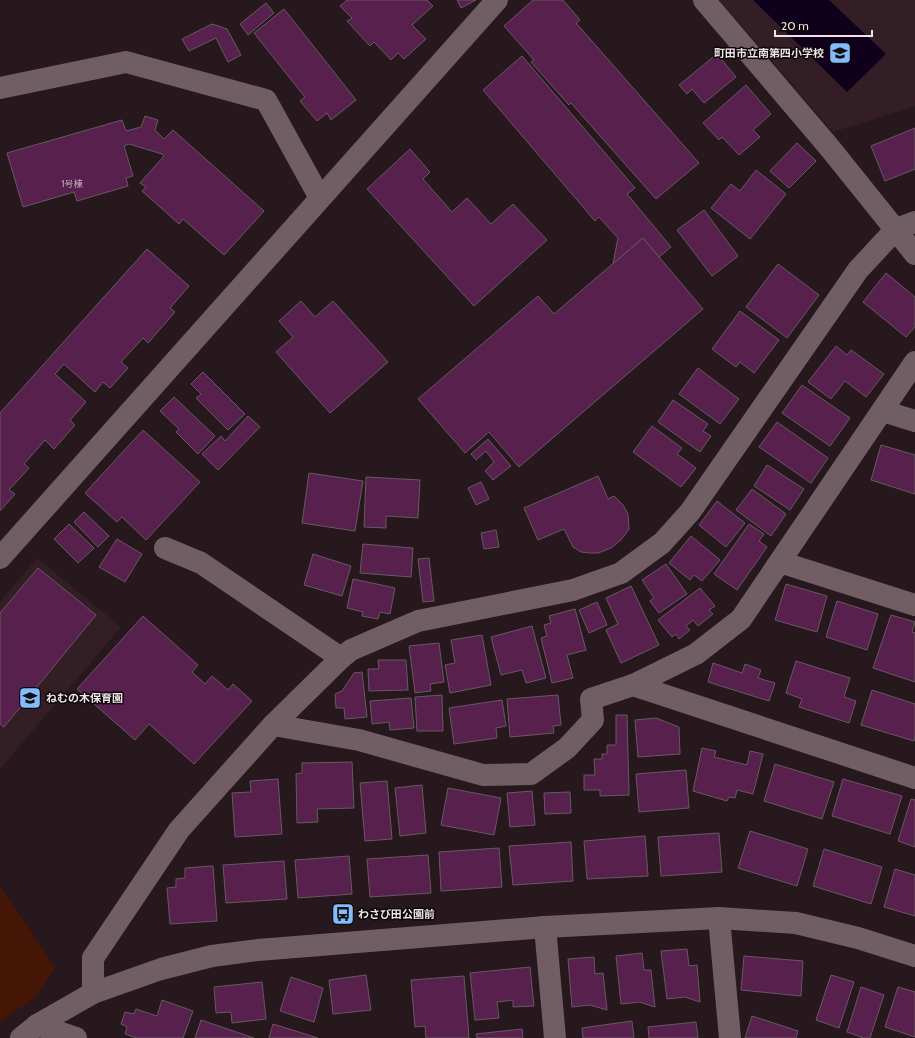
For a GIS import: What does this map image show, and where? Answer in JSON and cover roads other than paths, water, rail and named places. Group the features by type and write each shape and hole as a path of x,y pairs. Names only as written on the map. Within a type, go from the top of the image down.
{"street":[{"path":"0,558 497,0"},
{"path":"704,0 829,147 905,226 915,254"},
{"path":"0,88 126,62 266,100 320,198"},
{"path":"93,993 94,958 175,837 273,725 341,658 350,650 418,621 573,590 621,573 662,544 690,512 858,270 905,226"},
{"path":"273,725 359,740 483,775 531,774 567,748 593,720 591,699 633,685 696,654 741,619 915,362"},
{"path":"883,411 915,421"},
{"path":"166,548 201,563 341,658"},
{"path":"780,562 915,605"},
{"path":"633,685 915,778"},
{"path":"29,1032 93,993 161,969 212,956 258,950 545,927 719,918 796,923 858,938 915,956"},
{"path":"719,918 730,1038"},
{"path":"545,927 555,1038"},
{"path":"29,1032 76,1038"}],"place":[{"name":"町田市立南第四小学校","path":"840,53"},
{"name":"ねむの木保育園","path":"30,698"},
{"name":"わさび田公園前","path":"343,914"}]}
